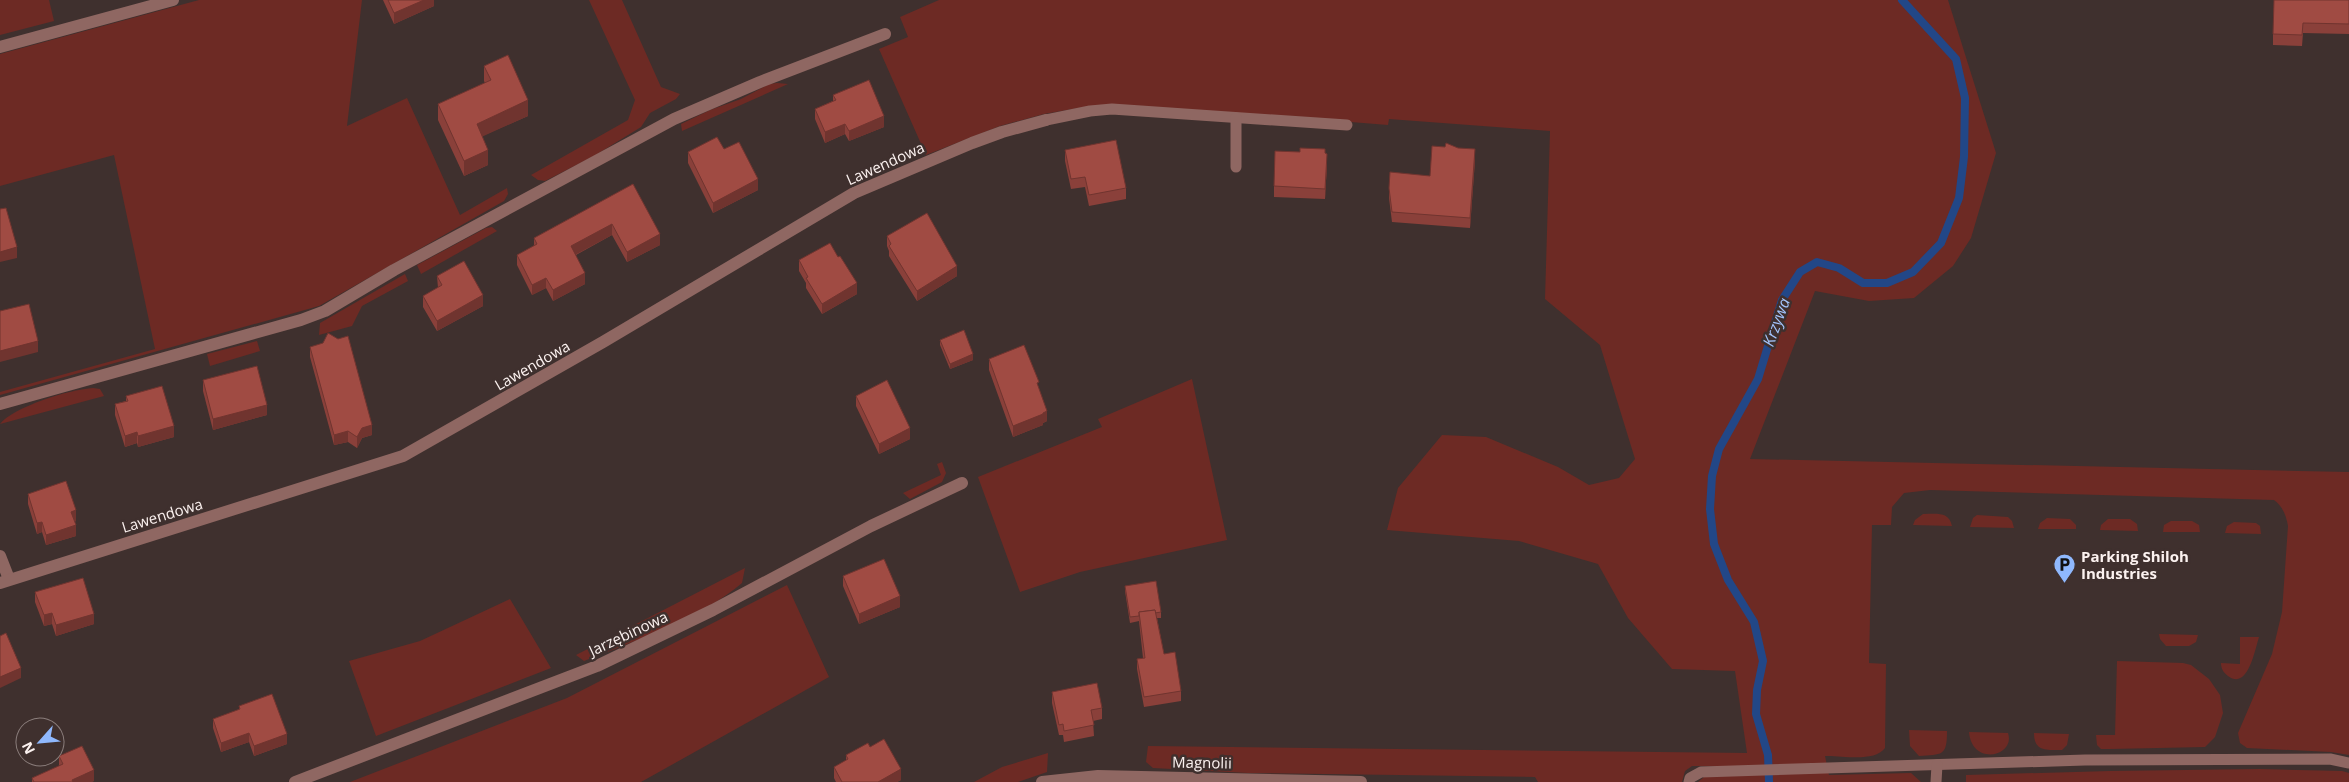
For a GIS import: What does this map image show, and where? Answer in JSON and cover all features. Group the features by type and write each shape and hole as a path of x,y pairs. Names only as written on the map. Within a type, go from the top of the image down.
{"street":[{"path":"0,47 151,3 173,0"},
{"path":"0,404 301,320 325,311 420,256 674,119 760,82 885,34"},
{"name":"Lawendowa","path":"0,556 4,581 403,456 528,386 854,193 972,143 1002,132 1046,120"},
{"name":"Jarzębinowa","path":"295,782 597,666 713,610 871,526 962,483"},
{"name":"Magnolii","path":"1042,782 1098,776 1361,782"}],"lane":[{"path":"1046,120 1090,111 1112,109 1347,125"},
{"path":"1236,118 1236,167"},
{"path":"1689,782 1690,778 1701,772 2085,760 2330,759 2349,763"},
{"path":"1936,782 1937,765"}],"shaded area":[{"path":"0,0 49,0 54,21 0,35"},
{"path":"199,0 362,0 347,126 407,98 460,215 507,188 508,194 504,201 319,306 0,395 0,392 155,349 114,155 0,186 0,54"},
{"path":"589,0 622,0 661,87 680,94 676,99 650,113 641,127 594,156 545,181 538,180 531,175 628,120 635,100"},
{"path":"939,0 1948,0 1996,153 1971,238 1953,266 1914,298 1869,301 1815,291 1750,459 2349,472 2349,755 2331,752 2247,748 2240,743 2238,733 2272,654 2282,612 2288,526 2284,512 2274,500 1930,490 1904,493 1892,507 1891,525 1872,525 1869,663 1886,664 1885,748 1880,753 1865,757 1825,756 1829,775 1911,773 1921,782 1698,782 1704,777 1740,766 1692,766 1685,771 1682,782 1538,782 1535,777 1248,773 1153,768 1146,762 1148,746 1747,753 1735,671 1672,669 1628,618 1598,564 1519,541 1387,530 1398,488 1442,435 1486,437 1558,467 1589,485 1619,478 1635,459 1600,345 1545,299 1550,131 1389,119 1388,125 1237,113 1090,106 1044,114 1000,126 926,155 879,49 908,37 900,17"},
{"path":"769,84 788,84 682,131 681,124 710,110 741,99"},
{"path":"492,227 497,231 421,274 417,265 486,228"},
{"path":"405,274 408,281 362,306 352,326 319,335 320,323"},
{"path":"257,341 260,351 210,366 207,354"},
{"path":"1192,379 1227,540 1080,572 1020,592 978,477 1102,427 1098,419"},
{"path":"93,388 100,389 104,396 0,424 17,411 29,405 57,395"},
{"path":"942,462 946,473 942,482 910,499 903,493 941,475 937,464"},
{"path":"1923,514 1941,514 1948,518 1952,526 1913,525 1915,520"},
{"path":"1977,515 2008,517 2012,521 2014,528 1970,527 1973,518"},
{"path":"2047,518 2070,519 2076,525 2076,529 2038,529 2040,523"},
{"path":"2108,519 2130,519 2137,524 2138,531 2100,530 2101,525"},
{"path":"2171,521 2192,521 2199,525 2200,532 2163,532 2164,525"},
{"path":"2234,522 2256,523 2260,526 2261,534 2225,533 2227,526"},
{"path":"745,568 742,583 708,607 688,618 584,661 576,655"},
{"path":"787,585 829,677 641,782 350,782 567,698"},
{"path":"510,599 551,668 376,736 349,661 420,641"},
{"path":"2159,634 2198,635 2196,642 2189,646 2166,646 2160,639"},
{"path":"2240,637 2259,637 2250,667 2241,678 2235,679 2225,674 2221,663 2240,664"},
{"path":"2117,661 2183,663 2191,665 2209,679 2220,695 2223,713 2215,737 2205,747 2101,749 2097,745 2096,735 2115,735"},
{"path":"1909,730 1947,731 1944,750 1938,754 1919,756 1910,746"},
{"path":"1969,732 2008,733 2009,741 2000,752 1985,754 1977,750 1972,743"},
{"path":"2034,733 2069,734 2067,745 2062,750 2042,749 2036,744"},
{"path":"1048,753 1047,772 1018,782 974,782 1002,767"},
{"path":"2260,769 2342,771 2349,773 2349,782 1966,782 1966,775"}],"building":[{"path":"388,0 424,0 394,13"},
{"path":"2274,0 2349,0 2349,24 2303,23 2302,35 2273,34"},
{"path":"508,55 528,100 477,124 488,150 464,161 438,104 491,80 484,66"},
{"path":"869,80 884,116 849,131 845,124 825,132 815,109 836,100 833,95"},
{"path":"717,137 724,149 739,142 758,179 713,203 688,152"},
{"path":"1116,140 1126,188 1089,195 1085,177 1071,179 1065,150"},
{"path":"1446,143 1458,148 1475,149 1470,218 1392,212 1389,188 1390,172 1430,176 1432,146 1445,147"},
{"path":"1300,148 1325,149 1327,154 1325,189 1274,186 1275,151 1300,152"},
{"path":"633,184 660,234 627,252 612,224 571,246 585,273 553,290 546,278 532,285 517,255 537,244 534,238"},
{"path":"6,208 17,247 0,252 0,209"},
{"path":"927,213 957,266 917,291 889,246 891,244 887,236"},
{"path":"830,243 857,283 822,304 806,278 808,277 799,260"},
{"path":"464,261 483,295 437,321 423,296 442,285 437,276"},
{"path":"29,304 38,341 0,351 0,311"},
{"path":"964,330 973,354 950,364 940,340"},
{"path":"328,333 338,339 348,336 372,425 362,428 357,437 348,431 334,435 310,347 323,343"},
{"path":"1024,345 1039,382 1037,383 1047,411 1013,426 989,359"},
{"path":"257,366 267,405 213,419 203,380"},
{"path":"887,380 910,428 879,444 856,396"},
{"path":"162,386 174,426 138,436 137,432 125,436 115,404 128,401 126,396"},
{"path":"66,481 76,510 71,512 76,525 46,535 42,522 37,523 28,494"},
{"path":"884,559 900,596 859,614 843,576"},
{"path":"83,578 94,614 56,625 52,613 44,615 35,592"},
{"path":"1156,581 1161,612 1155,613 1155,610 1139,612 1139,616 1130,617 1125,586"},
{"path":"1155,610 1164,654 1175,652 1181,691 1144,697 1137,659 1145,658 1139,612"},
{"path":"6,633 21,668 0,677 0,636"},
{"path":"1097,683 1102,708 1091,710 1094,725 1064,731 1063,724 1059,725 1052,692"},
{"path":"272,694 287,734 254,746 249,733 221,743 213,719 240,709 239,706"},
{"path":"884,739 901,769 878,782 842,782 834,767 848,759 846,755 868,743 870,747"},
{"path":"82,746 94,770 72,780 73,782 34,782 32,778 56,767 65,767 65,753"}],"waterway":[{"name":"Krzywa","path":"1769,782 1768,755 1756,714 1757,690 1763,661 1754,622 1728,580 1714,544 1710,509 1712,476 1719,449 1758,379 1782,300 1800,272 1817,262 1839,268 1863,283 1887,283 1913,272 1941,243 1959,198 1964,157 1965,98 1956,59 1902,0"}],"place":[{"name":"Parking Shiloh Industries","path":"2065,584"}]}
